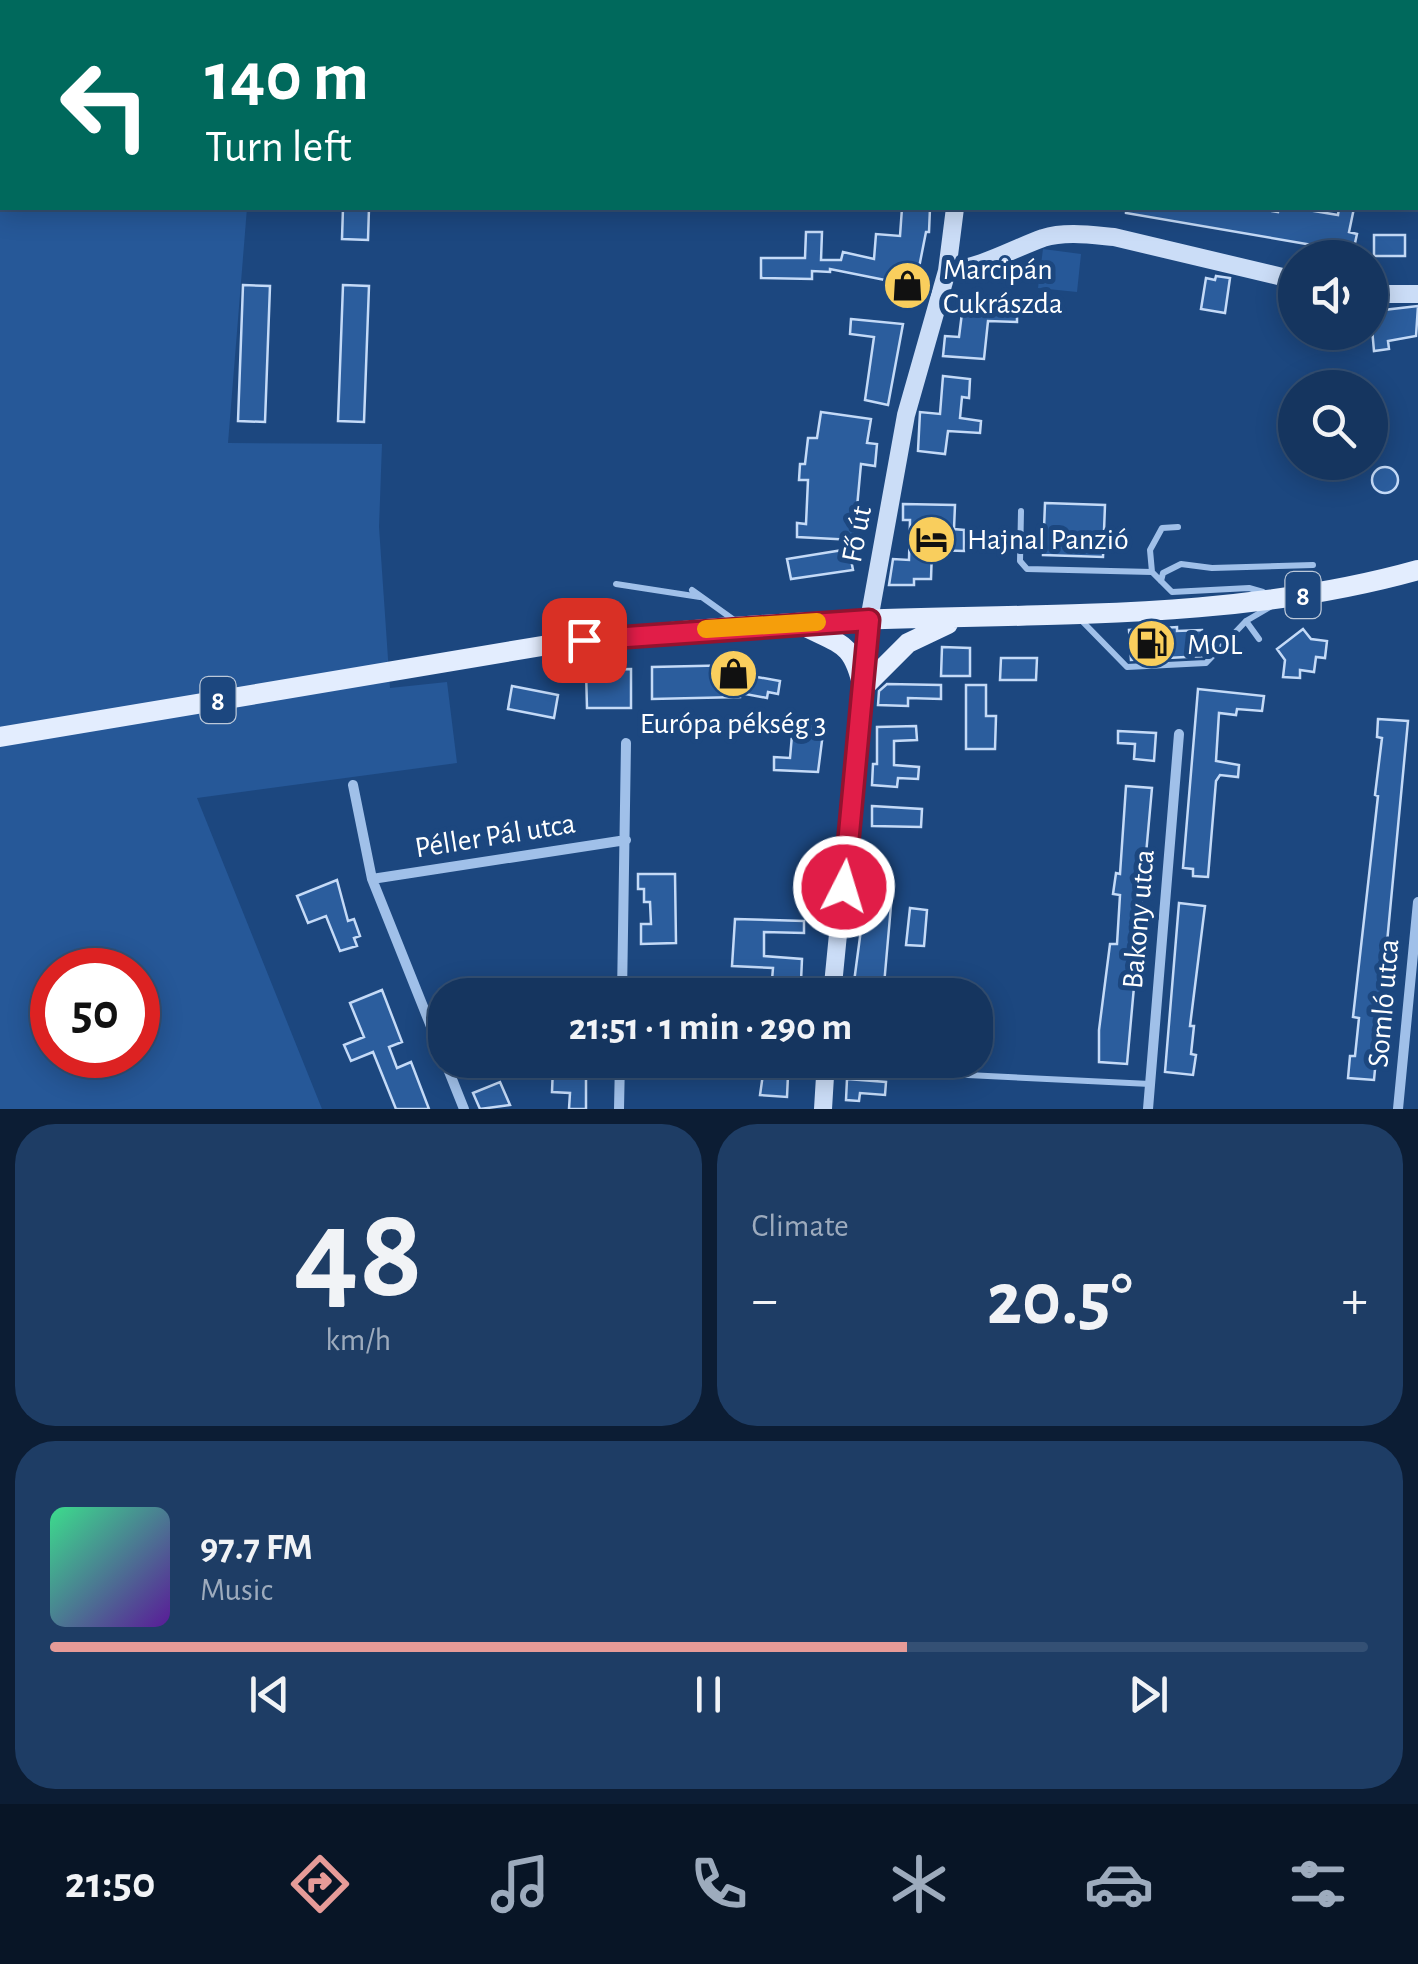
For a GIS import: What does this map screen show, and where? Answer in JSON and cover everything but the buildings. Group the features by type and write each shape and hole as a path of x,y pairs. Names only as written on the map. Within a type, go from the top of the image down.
{"main road":[{"name":"Fő út","path":"834,978 869,620 906,415 947,271 954,210"},
{"path":"947,271 994,262 1046,237 1087,235 1114,237 1278,276"},
{"path":"1388,294 1418,294"},
{"name":"8","path":"0,737 554,644 744,626 1078,614 1284,598 1358,586 1418,570"},
{"path":"863,688 908,643 956,618"},
{"path":"798,623 844,646 856,657 863,688"},
{"path":"822,1109 824,1078"}],"street":[{"name":"Bakony utca","path":"1148,1109 1179,734"},
{"path":"622,978 626,743"},
{"path":"353,785 372,879 464,1109"},
{"name":"Péller Pál utca","path":"372,879 626,840"},
{"name":"Somló utca","path":"1398,1109 1418,902"},
{"path":"619,1109 620,1078"}],"lane":[{"path":"1021,511 1020,561 1026,569 1152,572"},
{"path":"1178,526 1162,528 1150,550 1152,572 1172,592 1249,588 1284,598"},
{"path":"1161,582 1164,574 1181,564 1228,568 1313,565"},
{"path":"616,584 700,597"},
{"path":"692,590 744,626"},
{"path":"1078,614 1083,625 1094,631 1127,667 1206,663 1246,622 1284,598"},
{"path":"1246,622 1260,639"},
{"path":"993,1074 1150,1084"}],"shaded area":[{"path":"0,210 247,210 228,443 382,444 379,527 390,688 447,682 457,763 197,798 322,1109 0,1109"},
{"path":"1043,249 1081,254 1077,292 1038,288"}],"slow traffic":[{"path":"706,629 817,622"}],"place":[{"name":"Marcipán Cukrászda","path":"908,286"},
{"name":"Hajnal Panzió","path":"932,539"},
{"name":"MOL","path":"1152,644"},
{"name":"Európa pékség 3","path":"733,674"}],"route":[{"path":"584,640 711,628 869,620 844,887"}]}
